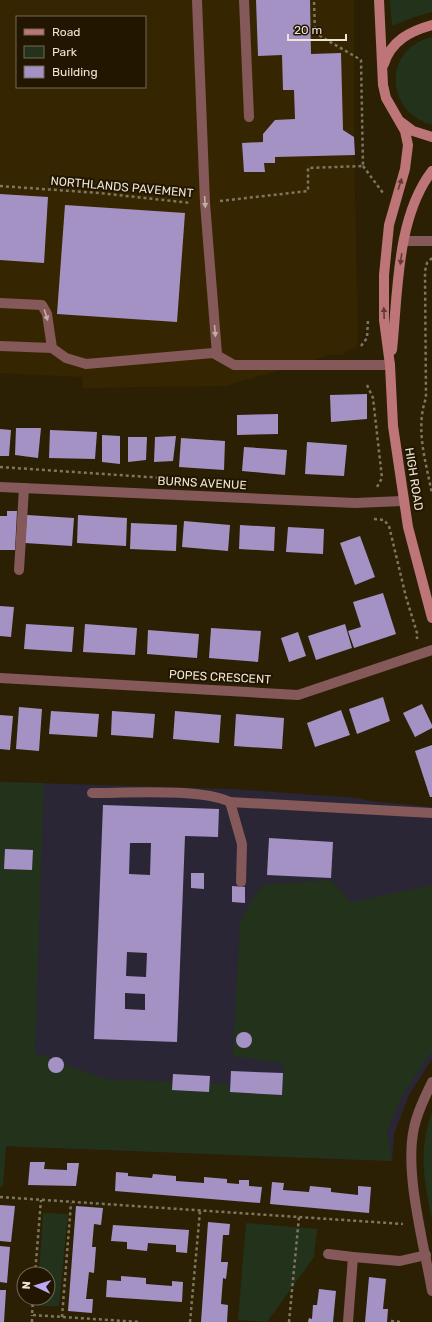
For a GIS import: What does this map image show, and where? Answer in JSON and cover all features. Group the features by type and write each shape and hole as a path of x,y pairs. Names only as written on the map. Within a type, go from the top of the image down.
{"main road":[{"name":"HIGH ROAD","path":"379,0 382,70 386,98 405,131 408,145 405,169 389,225 384,268 384,320 390,365 393,426 403,501 414,552 432,618"},
{"path":"382,70 386,57 393,46 404,35 432,25"},
{"name":"HIGH ROAD","path":"396,116 413,131 432,137"},
{"name":"HIGH ROAD","path":"390,365 404,241 414,203 432,171"}],"street":[{"path":"197,0 205,203 217,354"},
{"path":"244,0 249,117"},
{"path":"404,241 432,241"},
{"path":"0,303 42,305 47,314 52,348"},
{"path":"0,346 52,348 66,358 86,364 202,353 217,354 227,363 234,365 390,365"},
{"name":"BURNS AVENUE","path":"0,487 355,503 403,501"},
{"path":"19,570 24,488"},
{"name":"POPES CRESCENT","path":"0,678 298,694 432,650"},
{"path":"92,793 191,794 221,798 230,802 432,813"},
{"path":"230,802 242,844 241,882"},
{"path":"432,1082 421,1103 414,1128 411,1156 412,1177 432,1291"},
{"path":"328,1254 400,1261 426,1255"},
{"path":"348,1322 353,1257"}],"path":[{"name":"NORTHLANDS PAVEMENT","path":"0,186 99,193 185,203 205,203 308,191 308,168 363,166 361,60 315,33 314,0"},
{"path":"432,258 425,271 426,398 421,411 420,424 432,494"},
{"path":"367,385 373,398 382,478 379,485 374,489"},
{"path":"379,519 384,520 389,526 406,597 418,637 412,643"},
{"path":"0,1197 403,1224"},
{"path":"36,1266 41,1200"},
{"path":"62,1317 72,1203"},
{"path":"190,1322 200,1211"},
{"path":"289,1322 299,1217"},
{"path":"32,1322 33,1306"},
{"path":"32,1315 140,1322"},
{"path":"391,1321 401,1322"}],"shaded area":[{"path":"0,0 354,0 354,137 358,343 356,348 346,351 342,355 330,355 226,386 83,388 82,377 0,373"},
{"path":"0,782 233,789 357,798 370,801 432,807 432,1059 409,1095 394,1134 392,1161 0,1146"}],"green space":[{"path":"390,0 432,0 432,12 414,17 392,26"},
{"path":"432,37 432,125 416,118 405,107 398,95 396,81 398,67 404,54 416,44"},
{"path":"0,782 44,783 35,1053 105,1079 223,1084 282,1095 283,1063 233,1056 240,921 262,885 328,880 332,881 351,902 432,885 432,1052 401,1098 387,1131 392,1161 6,1146 3,1187 0,1186"},
{"path":"432,1111 432,1220 425,1178 424,1153 425,1140"},
{"path":"43,1213 68,1214 59,1306 56,1306 56,1266 40,1266"},
{"path":"246,1223 317,1229 314,1257 267,1322 238,1320"}],"building":[{"path":"256,0 310,0 311,54 341,53 343,130 354,137 355,155 275,157 275,163 264,163 265,172 244,172 242,143 263,142 263,134 275,120 295,119 294,90 283,90 282,55 258,56"},
{"path":"0,194 48,197 44,263 0,260"},
{"path":"65,205 185,213 177,322 57,314"},
{"path":"367,394 367,419 331,422 330,395"},
{"path":"278,414 278,434 237,435 237,415"},
{"path":"16,428 41,428 38,458 15,455"},
{"path":"0,429 11,430 9,456 0,456"},
{"path":"50,430 97,432 95,459 49,458"},
{"path":"102,435 120,436 120,464 102,462"},
{"path":"176,436 173,461 154,462 155,437"},
{"path":"128,437 147,437 146,460 128,462"},
{"path":"181,438 225,441 224,470 179,467"},
{"path":"307,442 347,445 344,476 305,474"},
{"path":"244,447 287,450 285,475 242,471"},
{"path":"7,511 17,511 15,550 0,550 0,516 7,516"},
{"path":"27,515 74,518 72,546 25,543"},
{"path":"78,515 127,518 126,546 77,543"},
{"path":"184,521 230,525 228,551 182,547"},
{"path":"131,523 177,525 176,551 130,549"},
{"path":"240,525 275,527 274,551 239,549"},
{"path":"288,527 324,529 323,554 286,552"},
{"path":"360,536 375,577 355,585 340,543"},
{"path":"383,593 396,634 354,648 348,631 361,627 353,602"},
{"path":"0,606 14,607 11,637 0,636"},
{"path":"26,624 74,627 72,652 24,649"},
{"path":"85,624 137,628 135,655 83,652"},
{"path":"345,624 352,648 316,660 308,636"},
{"path":"211,628 261,631 258,662 209,658"},
{"path":"148,630 199,634 197,658 147,654"},
{"path":"298,632 306,656 289,662 281,638"},
{"path":"383,697 390,721 357,734 349,709"},
{"path":"422,704 432,728 415,737 403,713"},
{"path":"19,707 42,709 39,751 16,749"},
{"path":"341,710 350,735 315,747 307,723"},
{"path":"51,711 99,714 97,737 49,734"},
{"path":"112,711 155,714 153,738 111,735"},
{"path":"175,711 221,715 219,743 173,739"},
{"path":"236,714 284,718 282,749 234,746"},
{"path":"0,715 13,716 10,750 0,749"},
{"path":"432,745 432,797 430,797 415,751"},
{"path":"103,805 219,809 218,837 185,836 177,1042 94,1039","holes":["130,843 151,843 150,875 129,874","127,952 147,953 146,977 126,976","125,993 145,994 145,1010 125,1009"]},
{"path":"269,838 333,842 331,878 267,875"},
{"path":"5,849 33,850 32,870 4,869"},
{"path":"191,873 204,873 204,889 191,888"},
{"path":"232,886 245,887 245,903 232,902"},
{"path":"241,1032 247,1032 252,1037 250,1046 247,1048 241,1048 236,1043 236,1037"},
{"path":"53,1057 59,1057 64,1062 62,1071 59,1073 53,1073 48,1068 48,1062"},
{"path":"231,1071 283,1073 282,1095 230,1092"},
{"path":"173,1074 210,1076 209,1092 172,1090"},
{"path":"30,1162 45,1162 44,1169 67,1170 67,1163 79,1163 76,1186 28,1185"},
{"path":"116,1172 128,1173 128,1176 152,1178 153,1174 176,1176 176,1181 204,1183 204,1177 227,1179 227,1183 239,1184 239,1180 249,1180 249,1186 262,1187 260,1203 115,1191"},
{"path":"272,1182 284,1183 283,1190 309,1192 310,1186 331,1188 331,1192 358,1195 358,1186 371,1187 369,1213 270,1204"},
{"path":"0,1205 15,1206 11,1242 0,1241"},
{"path":"76,1206 103,1208 101,1225 94,1224 92,1247 96,1247 94,1273 89,1272 86,1299 93,1299 92,1313 68,1311"},
{"path":"208,1222 230,1224 229,1235 223,1235 221,1262 228,1262 226,1279 223,1278 221,1304 228,1305 227,1322 201,1322"},
{"path":"113,1225 189,1230 187,1253 176,1252 176,1245 148,1243 147,1251 127,1249 127,1242 111,1241"},
{"path":"0,1246 10,1247 7,1283 0,1282"},
{"path":"121,1276 146,1278 146,1284 172,1286 172,1281 183,1282 182,1302 106,1297 107,1280 121,1281"},
{"path":"369,1277 386,1279 383,1309 388,1309 387,1322 365,1322"},
{"path":"319,1289 336,1291 333,1322 308,1322 309,1318 312,1319 313,1305 317,1305"},
{"path":"0,1290 6,1290 4,1322 0,1322"}]}
